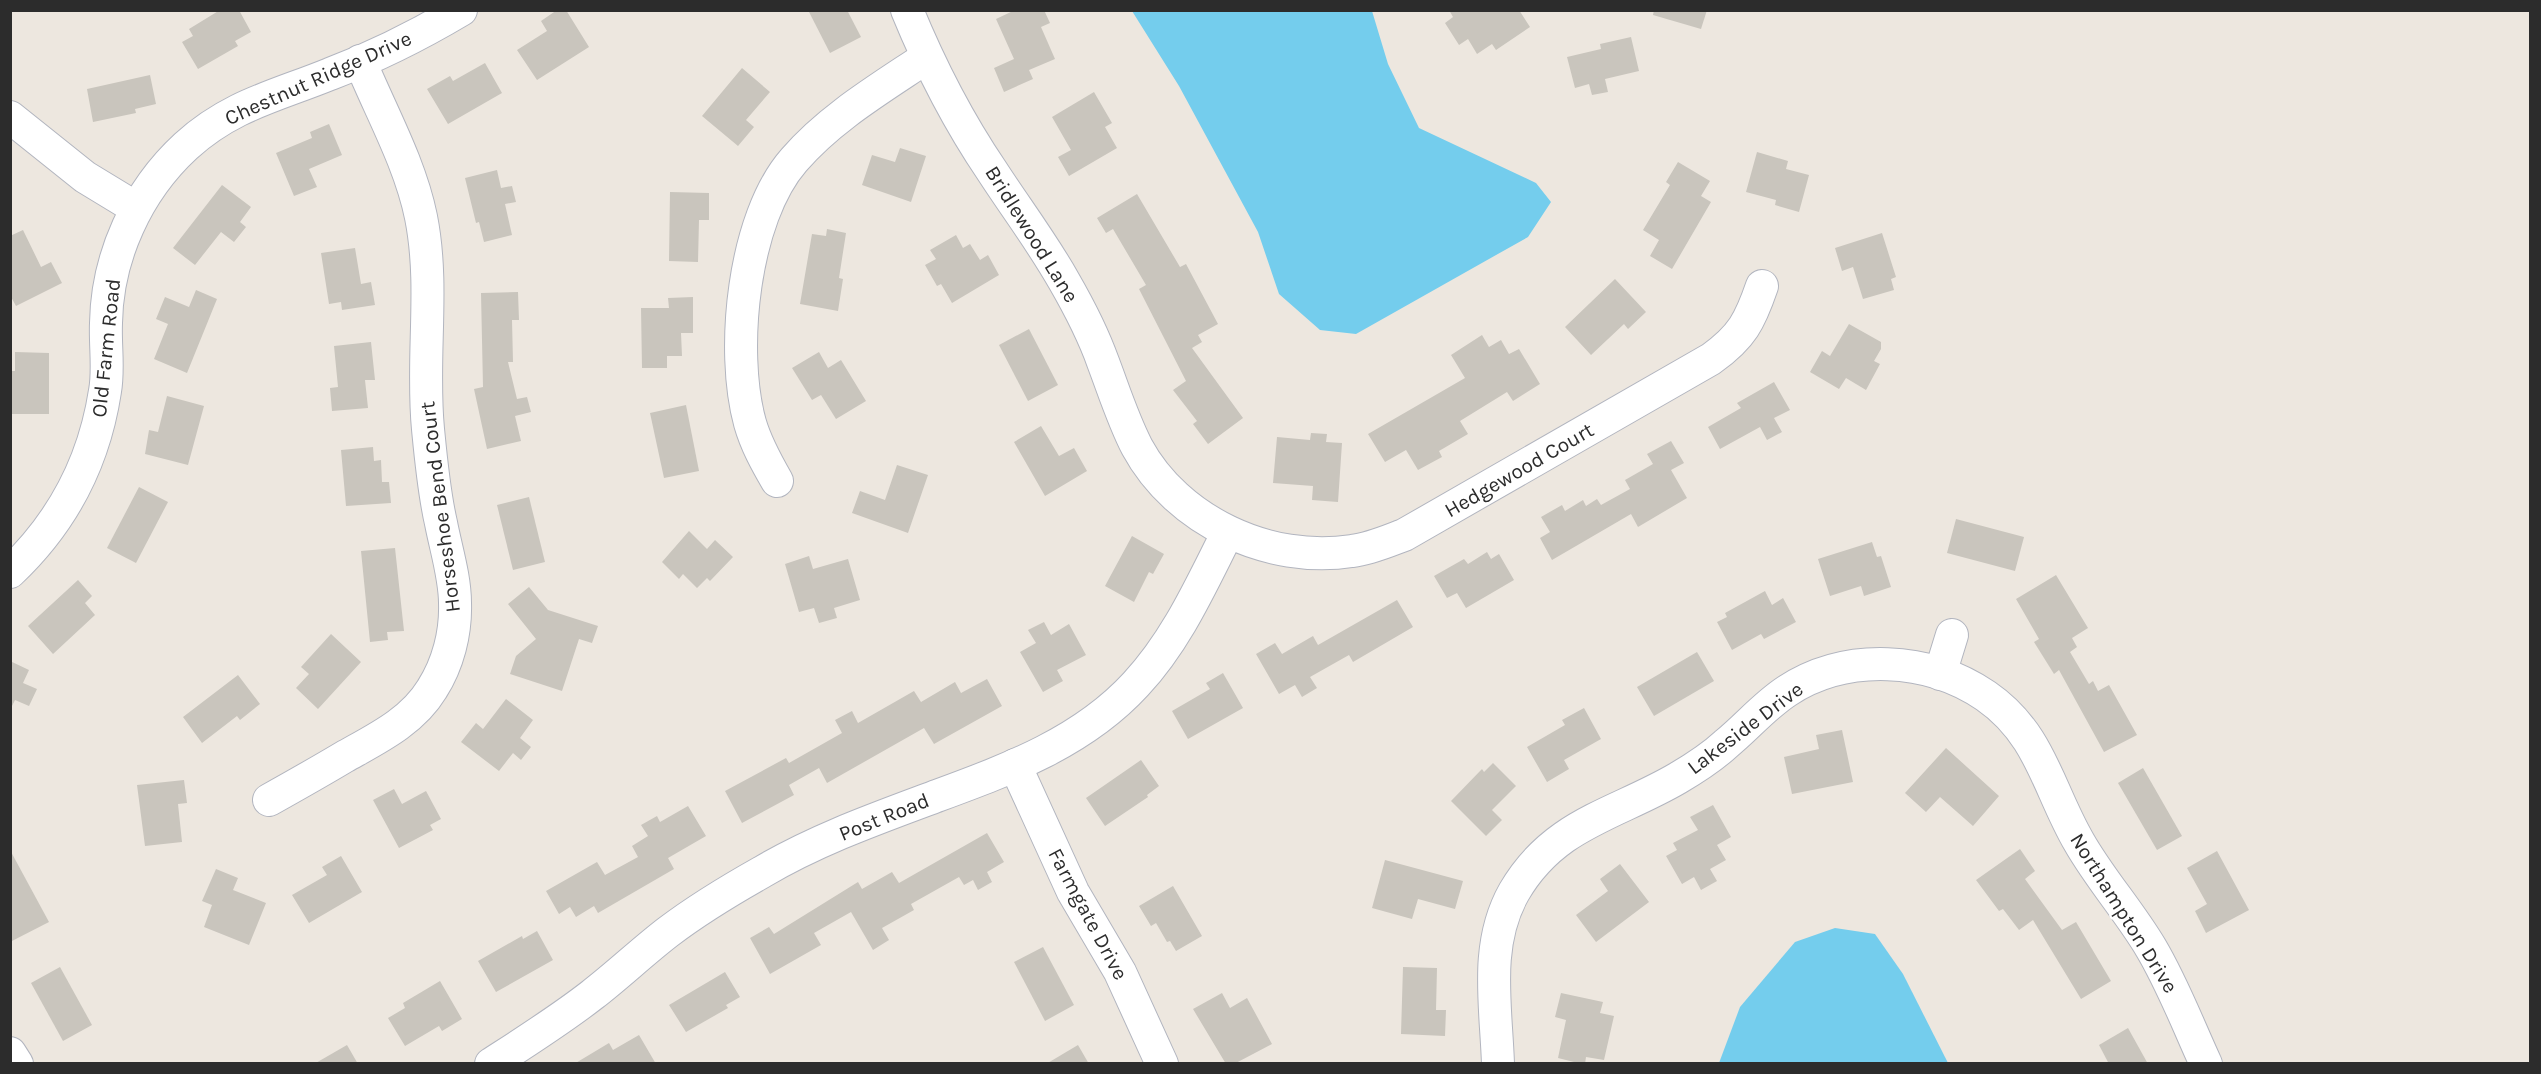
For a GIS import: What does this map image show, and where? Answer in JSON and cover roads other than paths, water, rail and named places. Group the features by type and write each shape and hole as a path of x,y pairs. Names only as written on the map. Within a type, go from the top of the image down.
{"street":[{"name":"Chestnut Ridge Drive","path":"136,208 170,162 206,129 258,100 360,62 426,31 460,10"},
{"name":"Bridlewood Lane","path":"907,10 927,57 991,169 1040,239 1066,283 1086,322 1125,422 1138,448 1169,489 1201,518 1228,532"},
{"path":"777,481 760,452 750,423 741,358 747,285 761,218 780,180 811,142 843,115 927,57"},
{"name":"Horseshoe Bend Court","path":"269,800 389,732 414,714 432,691 444,667 453,636 455,603 440,520 428,427 425,374 429,303 428,260 421,215 406,170 360,62"},
{"path":"10,117 85,177 136,208"},
{"name":"Old Farm Road","path":"10,572 28,556 59,516 79,481 91,451 105,390 106,323 111,276 120,246 136,208"},
{"name":"Hedgewood Court","path":"1228,532 1270,546 1326,554 1354,551 1404,535 1690,371 1730,345 1752,316 1762,286"},
{"name":"Post Road","path":"507,1059 591,996 668,932 722,895 765,870 849,829 1014,765 1077,734 1111,708 1136,684 1163,651 1180,626 1228,532"},
{"path":"1940,674 1952,635"},
{"name":"Lakeside Drive","path":"1498,1064 1493,962 1498,934 1513,894 1525,874 1552,845 1585,822 1635,801 1679,778 1725,746 1764,708 1789,690 1820,675 1856,666 1884,664 1923,668 1968,686 2004,711 2036,749 2057,795"},
{"name":"Farmgate Drive","path":"1014,765 1072,891 1120,972 1162,1064"},
{"name":"Northampton Drive","path":"2057,795 2072,830 2093,867 2151,948 2179,1000 2206,1064"},
{"path":"10,1053 16,1064"}],"water":[{"path":"1132,11 1372,11 1388,64 1419,128 1536,183 1551,202 1528,237 1356,334 1320,330 1279,294 1258,232 1179,86"},
{"path":"1835,928 1875,934 1903,974 1948,1063 1719,1063 1740,1007 1795,942"}]}
